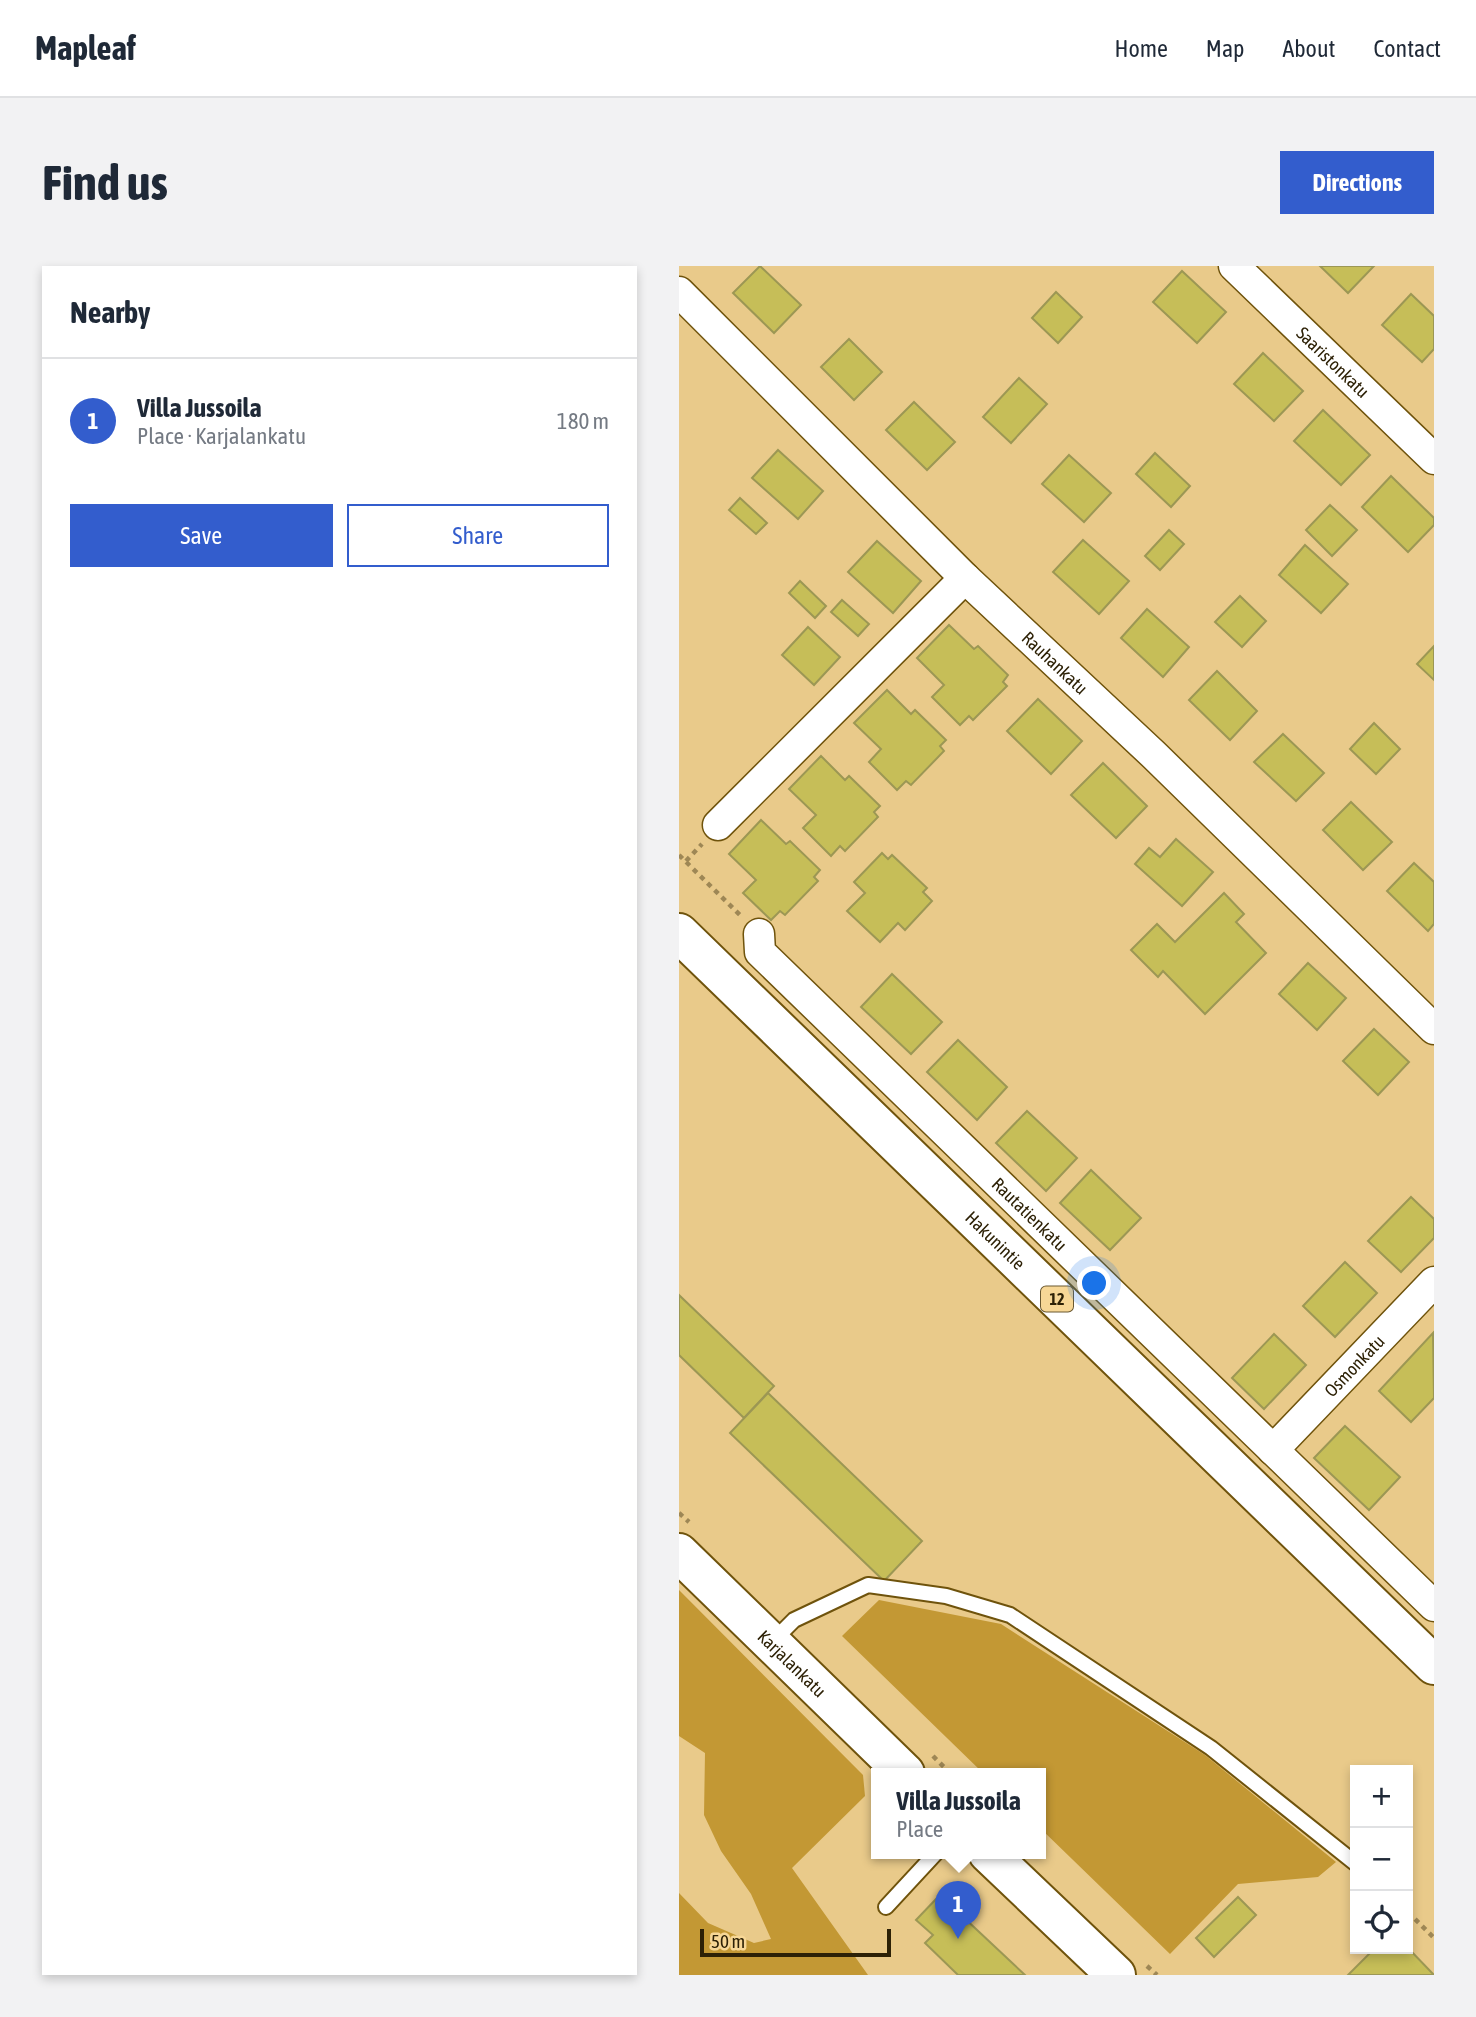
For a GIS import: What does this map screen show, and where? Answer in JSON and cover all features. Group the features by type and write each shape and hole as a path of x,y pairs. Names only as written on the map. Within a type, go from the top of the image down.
{"main road":[{"name":"Hakunintie","path":"679,933 1434,1665"},
{"name":"Karjalankatu","path":"679,1553 900,1768"},
{"path":"994,1859 1116,1975"}],"street":[{"name":"Saaristonkatu","path":"1234,266 1434,459"},
{"name":"Rauhankatu","path":"679,292 965,579 1154,755 1434,1029"},
{"path":"718,825 965,579"},
{"name":"Rautatienkatu","path":"759,934 760,953 1434,1606"},
{"name":"Osmonkatu","path":"1273,1450 1434,1282"}],"lane":[{"path":"772,1642 794,1620 868,1585 946,1596 1010,1615 1211,1748 1350,1859"},
{"path":"886,1907 930,1859"}],"path":[{"path":"679,855 686,862"},
{"path":"1413,1917 1434,1938"}],"shaded area":[{"path":"679,1590 863,1775 865,1796 792,1868 868,1975 679,1975 679,1893 708,1923 754,1943 771,1939 751,1894 721,1851 704,1815 705,1753 679,1736"},
{"path":"879,1600 1001,1624 1205,1755 1336,1862 1318,1877 1238,1884 1170,1954 1046,1834 1046,1768 978,1768 842,1636"}],"building":[{"path":"760,266 801,305 774,333 733,293"},
{"path":"1320,266 1374,266 1348,293"},
{"path":"1182,271 1226,312 1197,343 1153,302"},
{"path":"1056,292 1082,317 1058,343 1032,318"},
{"path":"1411,294 1434,316 1434,349 1422,362 1382,325"},
{"path":"849,339 882,372 854,400 821,367"},
{"path":"1263,353 1303,391 1274,421 1234,384"},
{"path":"1019,378 1047,404 1011,443 983,417"},
{"path":"914,402 955,442 927,470 886,430"},
{"path":"1323,410 1370,455 1341,485 1294,441"},
{"path":"778,450 823,491 798,519 752,478"},
{"path":"1155,453 1190,486 1171,507 1136,474"},
{"path":"1069,455 1111,493 1084,522 1042,484"},
{"path":"1391,476 1434,518 1434,525 1408,552 1362,507"},
{"path":"740,498 767,523 756,534 729,510"},
{"path":"1330,505 1357,530 1332,556 1306,530"},
{"path":"1169,530 1184,544 1160,570 1145,556"},
{"path":"1083,540 1129,581 1099,614 1053,572"},
{"path":"877,541 921,581 893,613 848,572"},
{"path":"1305,545 1348,584 1321,613 1279,575"},
{"path":"800,581 826,606 815,618 789,593"},
{"path":"1240,596 1266,621 1242,647 1215,622"},
{"path":"842,600 869,624 858,636 831,612"},
{"path":"1147,609 1189,647 1163,677 1121,638"},
{"path":"949,625 974,649 978,646 1008,675 1003,682 1007,686 973,720 969,716 960,725 932,697 944,685 917,658"},
{"path":"808,627 840,657 814,685 782,655"},
{"path":"1434,646 1434,680 1417,664"},
{"path":"1217,671 1257,711 1230,740 1189,700"},
{"path":"887,690 911,714 915,710 946,740 940,746 944,751 911,785 906,781 897,790 869,762 881,749 854,723"},
{"path":"1038,699 1082,741 1051,774 1007,731"},
{"path":"1374,723 1400,749 1376,774 1350,749"},
{"path":"1283,734 1324,773 1296,801 1254,762"},
{"path":"821,756 845,780 849,776 880,806 874,812 878,817 845,851 840,846 831,856 803,828 816,815 789,789"},
{"path":"1103,763 1147,806 1116,838 1071,795"},
{"path":"1351,802 1392,842 1363,870 1323,830"},
{"path":"761,820 786,844 790,841 820,870 814,877 818,881 785,915 780,911 771,920 743,893 756,880 729,854"},
{"path":"1176,839 1213,872 1182,906 1135,864 1149,848 1160,857"},
{"path":"882,853 888,859 892,855 927,888 923,892 932,901 905,930 898,923 880,942 847,911 865,893 854,882"},
{"path":"1414,863 1434,882 1434,924 1428,931 1387,891"},
{"path":"1224,893 1244,914 1236,922 1266,953 1205,1014 1163,971 1158,977 1131,950 1157,924 1175,942"},
{"path":"1308,963 1346,998 1317,1030 1279,994"},
{"path":"892,974 942,1022 911,1054 861,1007"},
{"path":"1374,1029 1409,1062 1378,1095 1343,1061"},
{"path":"958,1040 1007,1087 977,1120 927,1072"},
{"path":"1027,1111 1077,1158 1046,1191 996,1143"},
{"path":"1091,1170 1141,1218 1110,1250 1060,1203"},
{"path":"1411,1197 1434,1219 1434,1238 1401,1272 1368,1241"},
{"path":"1345,1262 1377,1293 1335,1337 1303,1306"},
{"path":"679,1295 774,1386 744,1418 679,1355"},
{"path":"1433,1333 1434,1398 1411,1422 1379,1391"},
{"path":"1274,1334 1306,1365 1264,1409 1232,1378"},
{"path":"768,1393 922,1541 884,1581 730,1433"},
{"path":"1345,1426 1400,1477 1369,1510 1314,1458"},
{"path":"938,1897 1025,1975 958,1975 925,1943 933,1935 916,1920"},
{"path":"1238,1897 1256,1915 1214,1957 1196,1938"},
{"path":"1413,1953 1434,1975 1348,1975 1369,1954"}],"place":[{"name":"Villa Jussoila","path":"958,1939"}]}
